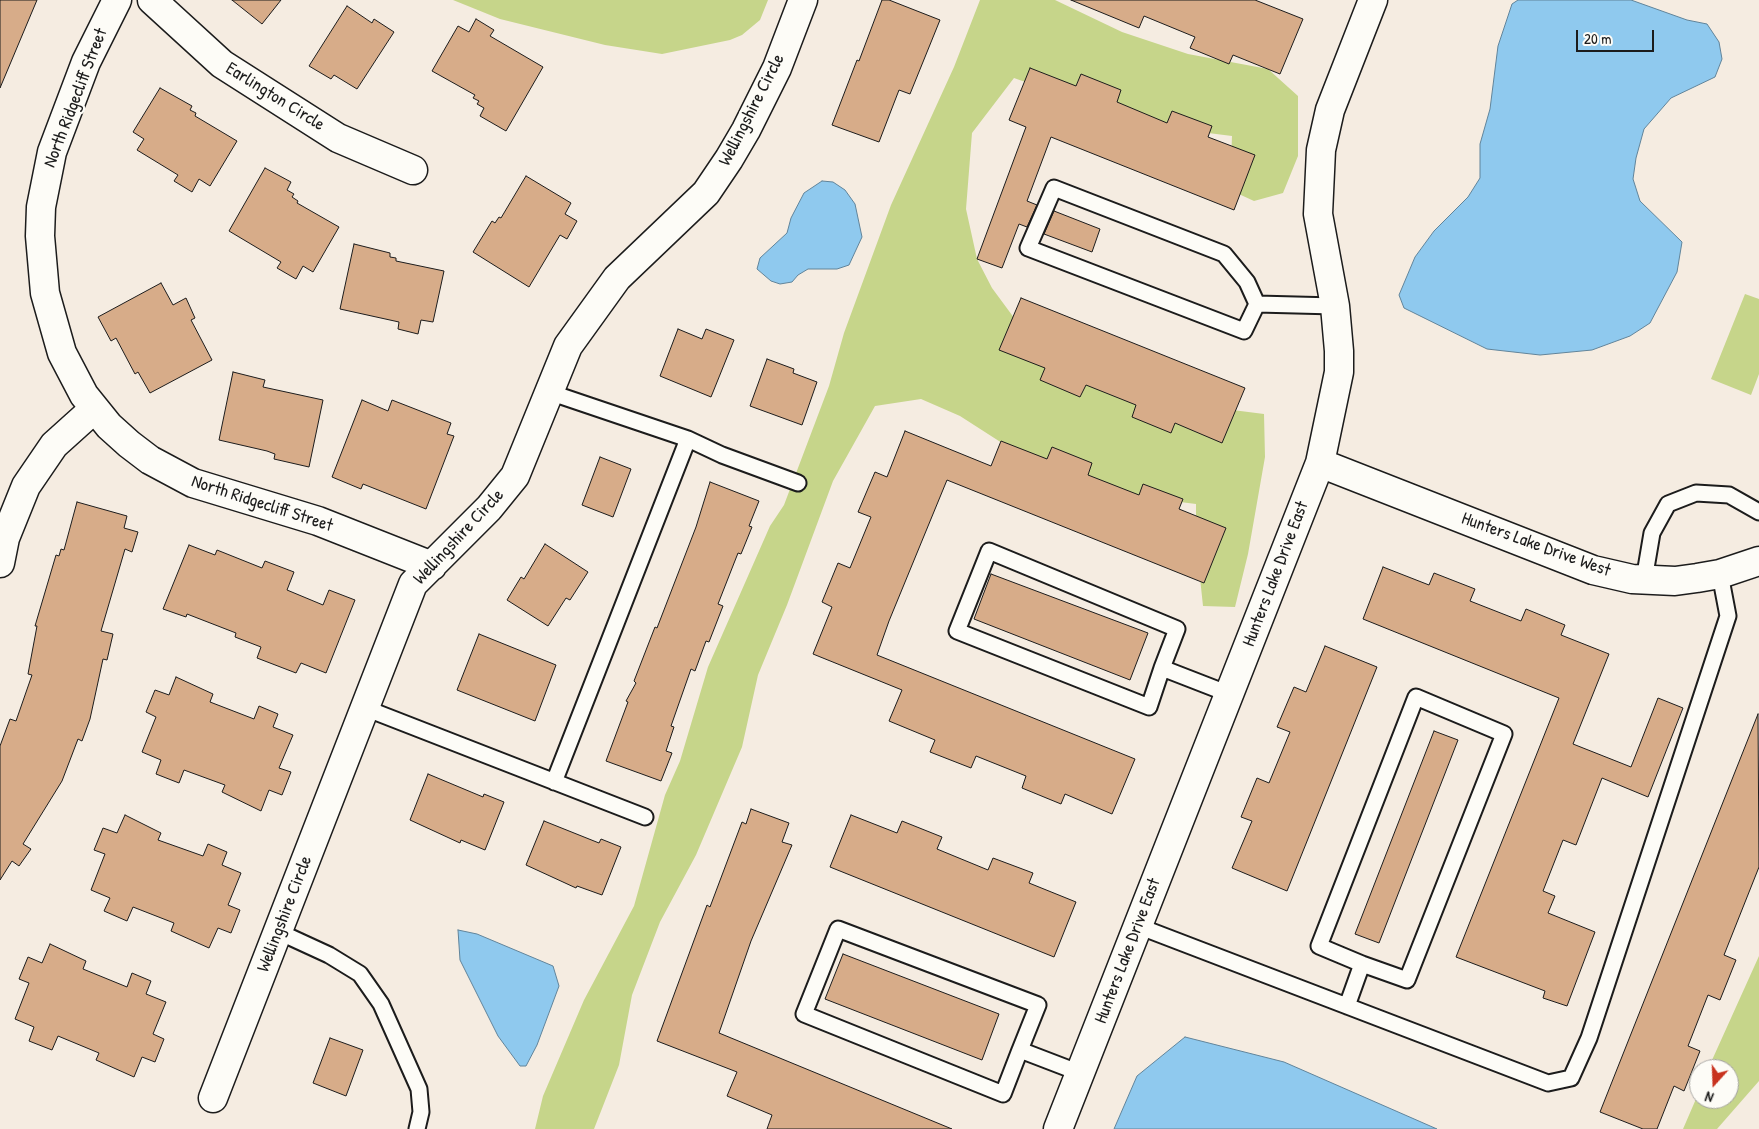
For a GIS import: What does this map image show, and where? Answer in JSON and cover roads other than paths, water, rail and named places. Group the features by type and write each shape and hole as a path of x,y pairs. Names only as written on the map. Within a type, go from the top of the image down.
{"street":[{"name":"North Ridgecliff Street","path":"117,0 86,62 52,152 41,207 41,264 44,293 63,356 94,409 129,444 150,460 194,484 318,521 432,566"},
{"name":"Earlington Circle","path":"152,0 222,64 338,138 413,170"},
{"name":"Wellingshire Circle","path":"213,1098 413,584 489,508 514,476 568,346 617,278 706,193 729,159 746,130 777,68 803,0"},
{"name":"Hunters Lake Drive East","path":"1058,1129 1320,463 1338,372 1339,351 1335,306 1318,214 1321,150 1330,110 1373,0"},
{"path":"0,563 5,538 26,486 54,445 94,409"},
{"name":"Hunters Lake Drive West","path":"1320,463 1593,570 1644,580 1675,581 1720,574 1759,561"}],"lane":[{"path":"1054,188 1224,254 1247,282 1258,304 1244,330 1028,248 1054,188"},
{"path":"1258,304 1335,306"},
{"path":"549,392 688,439 722,455 798,484"},
{"path":"554,782 688,439"},
{"path":"1644,580 1652,533 1668,504 1696,493 1729,495 1759,512"},
{"path":"989,551 1177,629 1162,668 1149,707 957,631 989,551"},
{"path":"1138,926 1548,1083 1571,1078 1589,1038 1728,616 1720,574"},
{"path":"1162,668 1229,694"},
{"path":"1416,697 1504,734 1407,980 1362,964 1319,946 1416,697"},
{"path":"364,708 645,817"},
{"path":"838,929 1038,1005 1020,1050 1003,1094 804,1014 838,929"},
{"path":"278,932 329,955 360,974 381,1004 419,1089 421,1112 417,1129"},
{"path":"1347,1006 1362,964"},
{"path":"1020,1050 1080,1073"}],"water":[{"path":"1518,0 1631,0 1687,20 1707,24 1719,42 1722,59 1715,77 1671,98 1644,129 1636,158 1633,179 1640,201 1682,242 1677,272 1650,323 1630,336 1592,350 1540,355 1487,349 1404,308 1399,295 1415,257 1434,231 1468,197 1480,178 1480,144 1490,109 1498,46 1512,4"},
{"path":"822,181 833,182 845,190 855,204 862,237 849,265 837,269 808,269 798,275 792,282 780,284 771,281 757,269 760,258 787,233 791,218 804,193"},
{"path":"458,930 477,934 553,966 559,986 537,1045 526,1066 520,1066 498,1036 460,960"},
{"path":"1185,1037 1284,1062 1437,1129 1114,1129 1137,1076"}]}
